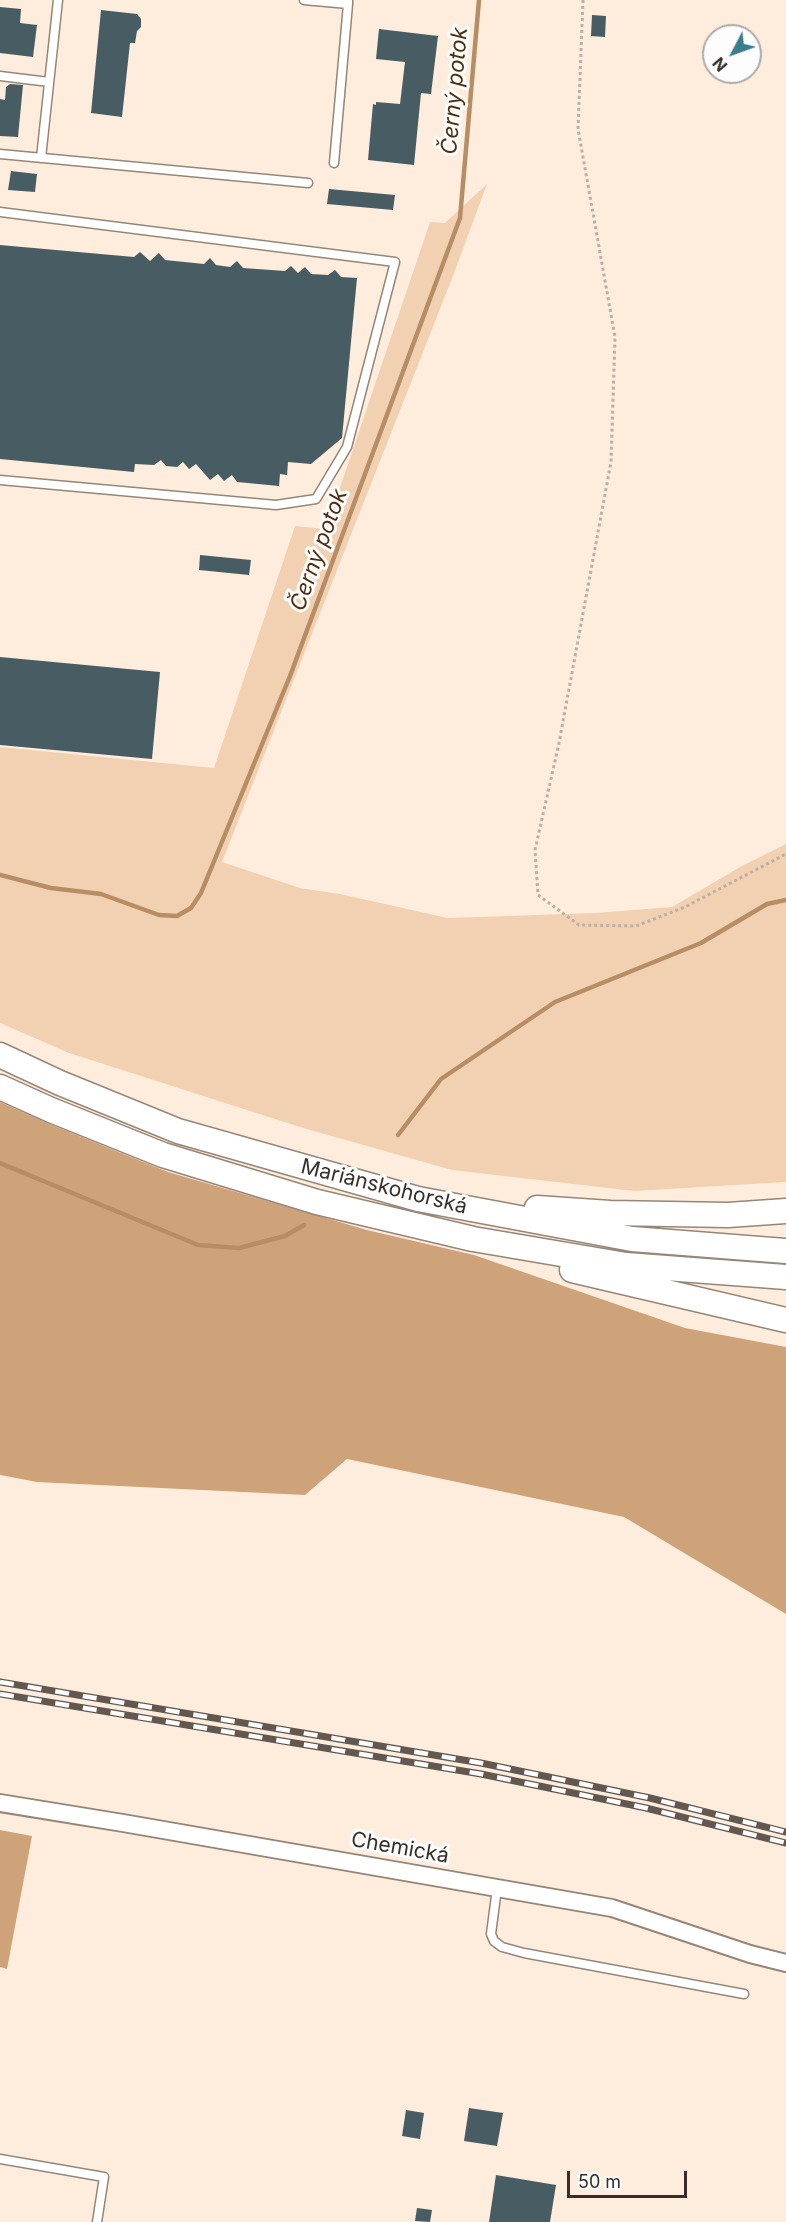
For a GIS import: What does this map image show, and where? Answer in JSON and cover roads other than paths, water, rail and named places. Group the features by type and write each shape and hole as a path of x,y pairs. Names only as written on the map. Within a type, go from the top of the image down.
{"main road":[{"name":"Mariánskohorská","path":"0,1055 60,1083 178,1131 418,1199 632,1239 786,1251"},
{"name":"Mariánskohorská","path":"0,1087 163,1155 317,1202 472,1239 626,1265 786,1276"},
{"path":"418,1199 610,1213 728,1215 786,1211"},
{"path":"472,1239 552,1266 786,1320"}],"street":[{"name":"Chemická","path":"0,1803 612,1908 786,1964"}],"lane":[{"path":"41,158 58,0"},
{"path":"304,0 348,2 334,163"},
{"path":"0,76 50,82"},
{"path":"0,154 308,183"},
{"path":"0,212 394,262 347,447 316,499 276,505 0,480"},
{"path":"497,1888 491,1934 502,1947 744,1994"},
{"path":"0,2159 104,2177 97,2222"}],"waterway":[{"name":"Černý potok","path":"0,875 51,888 101,894 159,915 177,916 191,908 201,893 290,676 460,218 479,0"},
{"path":"398,1135 441,1079 555,1002 701,943 767,904 786,900"},
{"path":"0,1163 198,1245 239,1248 285,1236 304,1225"}],"railway":[{"path":"0,1682 481,1763 650,1798 786,1832"},
{"path":"0,1694 481,1774 646,1808 786,1843"}]}
